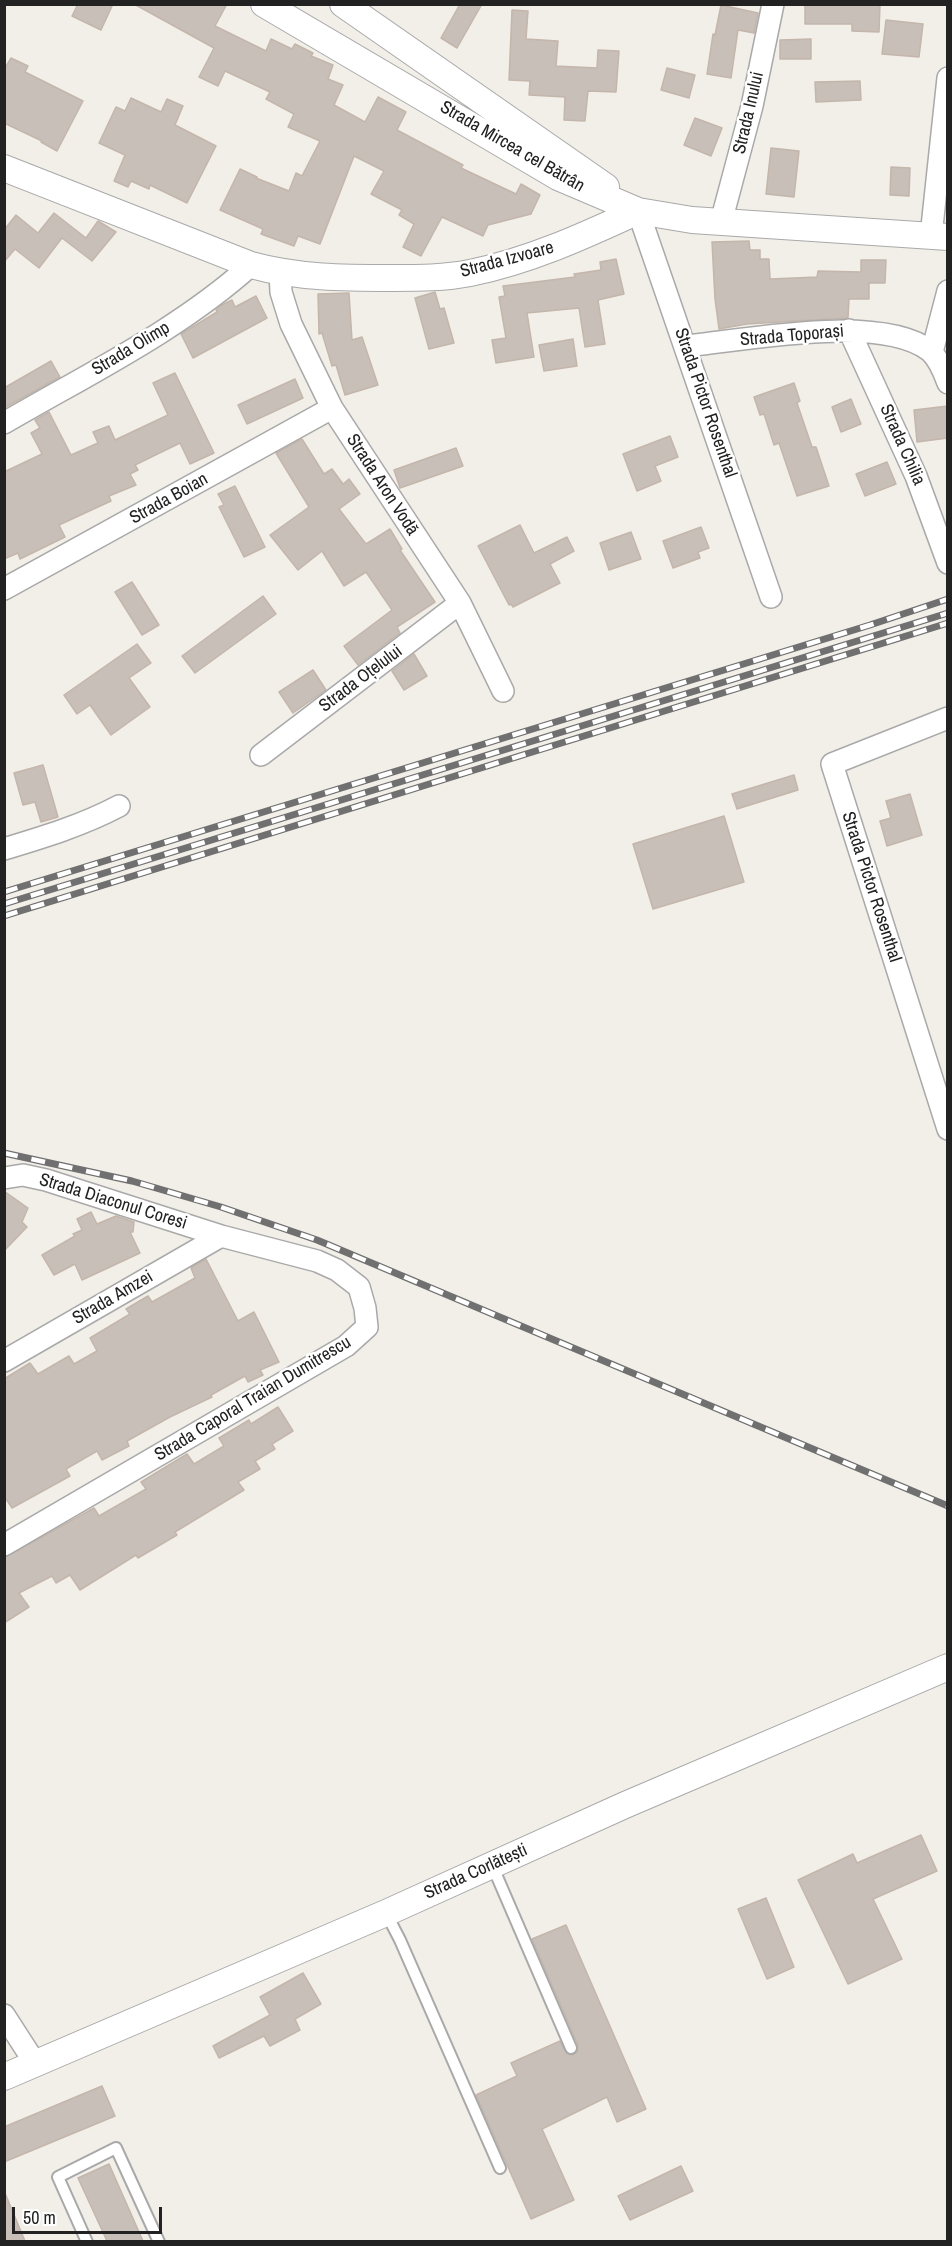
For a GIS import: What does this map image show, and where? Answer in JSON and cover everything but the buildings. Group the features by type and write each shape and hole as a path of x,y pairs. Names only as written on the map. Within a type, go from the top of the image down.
{"street":[{"name":"Strada Mircea cel Bătrân","path":"264,4 558,177 593,194 638,211"},
{"name":"Strada Mircea cel Bătrân","path":"343,4 583,170 638,211"},
{"name":"Strada Inului","path":"721,222 752,106 773,4"},
{"path":"638,211 692,220 940,237 948,78"},
{"name":"Strada Izvoare","path":"4,168 251,265 280,272 349,278 422,278 469,273 508,263 578,239 638,211"},
{"name":"Strada Pictor Rosenthal","path":"638,211 771,597"},
{"name":"Strada Olimp","path":"4,423 151,338 211,300 251,265"},
{"name":"Strada Aron Vodă","path":"280,272 281,292 291,324 332,408 460,603 502,692"},
{"path":"948,291 932,352 942,367 948,383"},
{"name":"Strada Toporași","path":"686,346 849,330 898,337 932,352"},
{"name":"Strada Chilia","path":"849,330 916,476 948,563"},
{"name":"Strada Boian","path":"4,589 332,408"},
{"name":"Strada Oțelului","path":"261,755 460,603"},
{"name":"Strada Pictor Rosenthal","path":"948,718 831,764 948,1129"},
{"path":"4,849 79,825 119,806"},
{"name":"Strada Diaconul Coresi","path":"4,1178 23,1175 46,1180 221,1236"},
{"name":"Strada Amzei","path":"4,1361 221,1236"},
{"name":"Strada Caporal Traian Dumitrescu","path":"4,1545 346,1346 367,1327 359,1287 337,1270 317,1261 221,1236"},
{"name":"Strada Corlătești","path":"4,2076 386,1913 626,1805 948,1667"},
{"path":"4,2015 35,2063"}],"lane":[{"path":"492,1865 571,2048"},
{"path":"386,1913 400,1940 500,2169"},
{"path":"87,2241 58,2177 116,2148 159,2241"}],"railway":[{"path":"4,892 948,599"},
{"path":"4,904 948,613"},
{"path":"4,916 948,623"},
{"path":"4,1153 132,1181 221,1207 317,1240 948,1506"}]}
